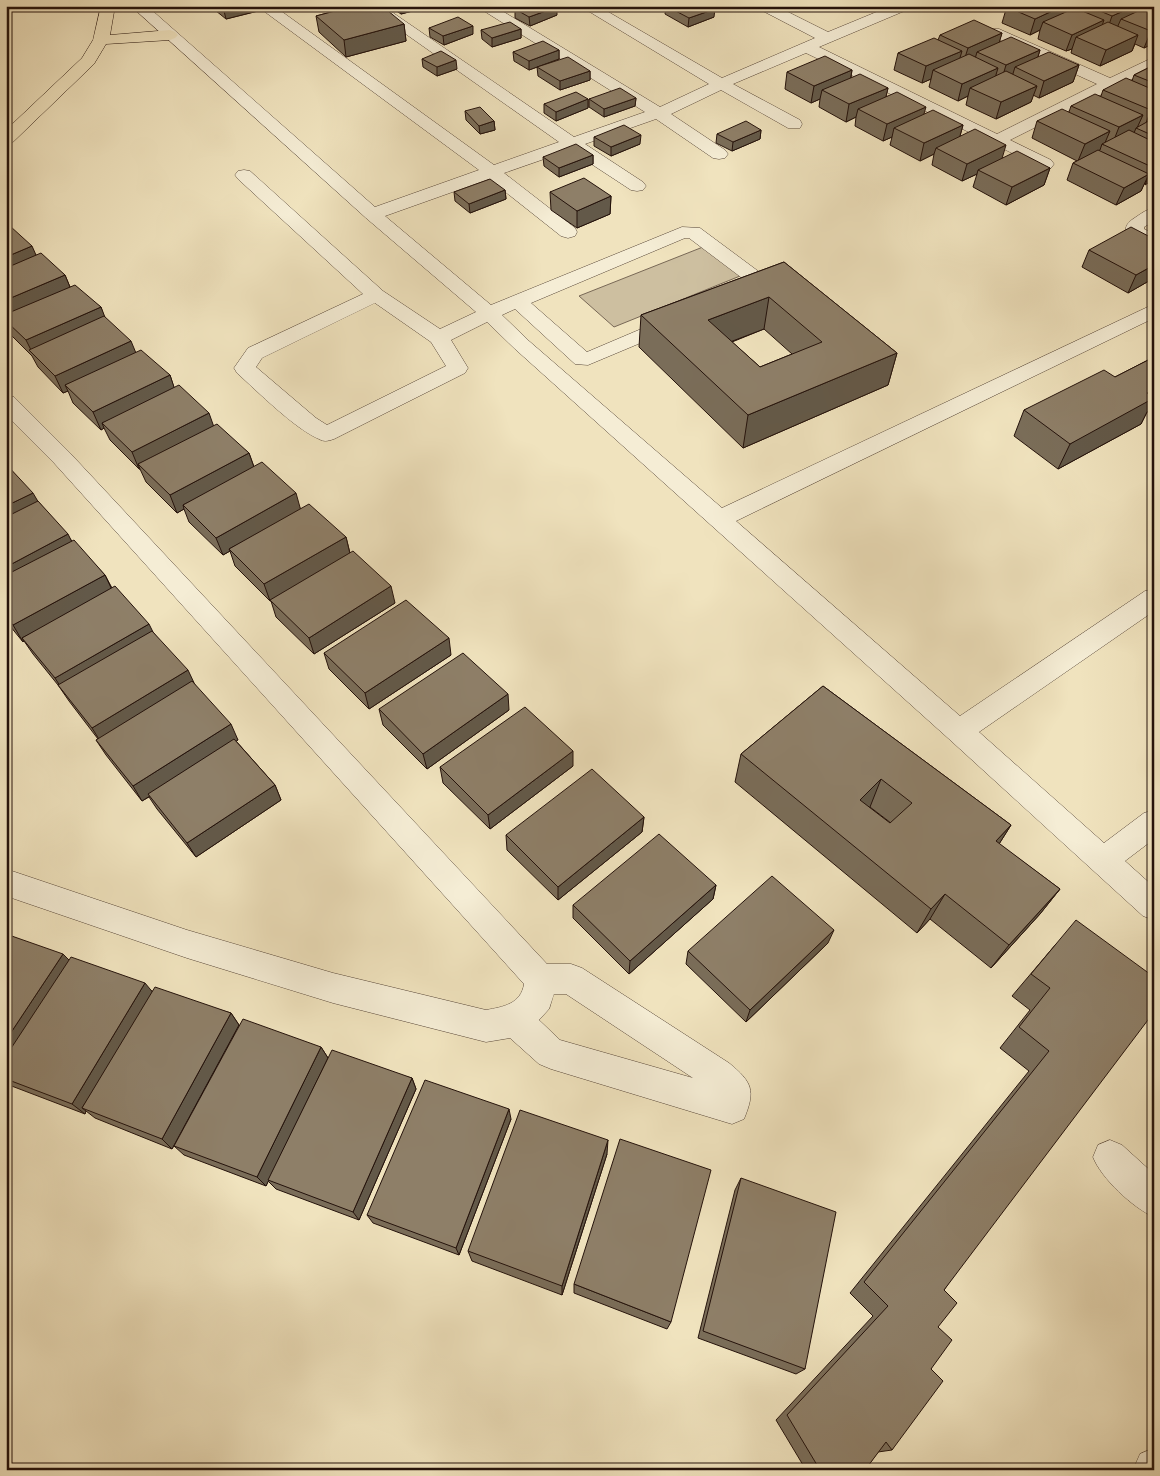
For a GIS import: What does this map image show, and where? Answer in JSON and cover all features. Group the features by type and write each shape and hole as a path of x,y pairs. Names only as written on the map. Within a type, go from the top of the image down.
{"main road":[{"path":"6,139 88,61 101,40 108,6"},
{"path":"101,40 170,35"}],"street":[{"path":"138,6 959,730 1154,906"},
{"path":"264,6 492,172 568,232"},
{"path":"373,6 637,186"},
{"path":"484,6 658,113 719,154"},
{"path":"587,6 794,124"},
{"path":"764,6 828,38"},
{"path":"372,214 658,113 904,6"},
{"path":"1143,6 1154,10"},
{"path":"994,32 1110,84"},
{"path":"807,47 1045,164"},
{"path":"997,140 1154,62"},
{"path":"244,175 376,295 439,338 458,368 326,434 308,423 244,368 254,353 376,295"},
{"path":"1154,213 1135,225 1135,232 1154,241"},
{"path":"439,338 489,314 682,233 692,232 755,278 757,285 722,301"},
{"path":"517,302 582,359 588,359 695,312"},
{"path":"720,519 1148,319"},
{"path":"6,402 62,458 540,979 571,979 717,1075 734,1089 732,1107 551,1053 516,1021"},
{"path":"959,730 1154,598"},
{"path":"1103,861 1154,822"},
{"path":"6,882 187,944 332,988 486,1026 516,1021 538,998 540,979"},
{"path":"1110,1157 1154,1199"}],"shaded area":[{"path":"708,245 745,274 614,327 579,296"}],"building":[{"path":"218,6 242,6 224,11"},
{"path":"354,6 333,11 330,8"},
{"path":"354,6 382,6 404,24 344,40 316,16"},
{"path":"523,6 557,7 529,17 515,9"},
{"path":"666,6 710,6 715,9 689,18"},
{"path":"1007,6 1063,6 1035,19"},
{"path":"1088,6 1135,6 1112,16"},
{"path":"1149,6 1154,6 1154,30 1151,31 1121,19"},
{"path":"1075,8 1104,20 1072,35 1043,22"},
{"path":"458,17 473,26 443,36 429,28"},
{"path":"974,20 1002,33 968,48 940,35"},
{"path":"510,22 521,29 492,38 481,30"},
{"path":"1108,22 1138,35 1106,50 1076,37"},
{"path":"1011,37 1040,50 1006,65 977,52"},
{"path":"934,38 962,51 926,66 898,53"},
{"path":"543,41 559,50 529,61 513,52"},
{"path":"441,51 456,60 437,67 422,59"},
{"path":"1049,52 1079,65 1044,81 1015,67"},
{"path":"969,54 998,68 962,84 933,70"},
{"path":"825,56 852,70 814,86 787,72"},
{"path":"568,57 590,71 560,81 537,67"},
{"path":"1154,65 1154,83 1134,75"},
{"path":"1006,71 1037,86 1001,102 970,88"},
{"path":"860,74 888,88 849,104 822,90"},
{"path":"1126,78 1154,90 1154,109 1151,110 1103,90"},
{"path":"620,88 636,98 604,109 589,99"},
{"path":"576,92 588,99 556,112 544,104"},
{"path":"897,92 926,107 887,124 858,109"},
{"path":"1095,94 1143,115 1119,127 1071,106"},
{"path":"480,107 494,121 479,126 465,111"},
{"path":"1062,109 1110,131 1085,144 1037,121"},
{"path":"933,110 963,125 924,143 894,128"},
{"path":"1154,118 1154,136 1136,128"},
{"path":"746,121 761,130 733,142 717,134"},
{"path":"624,125 641,135 611,147 594,137"},
{"path":"975,129 1006,145 967,164 936,148"},
{"path":"1129,130 1154,142 1154,166 1152,167 1102,144"},
{"path":"576,144 593,155 559,168 543,157"},
{"path":"1098,150 1149,174 1124,188 1073,163"},
{"path":"1017,151 1050,168 1012,187 978,170"},
{"path":"584,178 611,196 577,211 550,192"},
{"path":"490,179 505,190 469,204 454,192"},
{"path":"10,226 32,246 6,257 6,227"},
{"path":"1131,227 1154,239 1154,265 1136,275 1089,250"},
{"path":"41,253 65,275 6,300 6,268"},
{"path":"784,262 897,353 748,415 641,315","holes":["769,297 822,342 760,367 708,320"]},
{"path":"75,285 101,307 26,340 6,321 6,314"},
{"path":"104,316 131,341 55,376 29,350"},
{"path":"141,350 170,375 93,412 65,385"},
{"path":"1154,357 1154,390 1147,393 1154,398 1070,444 1024,410 1104,370 1115,377"},
{"path":"179,385 209,413 132,452 102,423"},
{"path":"217,424 249,453 170,495 138,464"},
{"path":"262,462 296,493 216,538 183,505"},
{"path":"6,464 33,493 6,506"},
{"path":"38,501 68,534 6,567 6,517"},
{"path":"309,504 346,537 264,584 229,549"},
{"path":"74,540 105,575 13,625 6,617 6,575"},
{"path":"353,551 391,586 309,638 270,600"},
{"path":"115,586 149,624 55,678 22,638"},
{"path":"406,600 449,638 365,693 324,653"},
{"path":"152,631 188,670 92,728 58,685"},
{"path":"463,653 508,694 423,754 379,709"},
{"path":"192,681 231,724 133,786 96,740"},
{"path":"823,686 1011,825 996,841 1060,889 1009,945 945,894 931,909 741,754","holes":["881,779 912,803 890,823 860,800"]},
{"path":"525,707 573,751 488,815 440,767"},
{"path":"234,739 275,785 187,843 148,794"},
{"path":"592,769 644,817 558,887 506,835"},
{"path":"659,834 716,885 630,961 573,905"},
{"path":"772,876 834,930 750,1010 688,951"},
{"path":"1076,920 1154,977 1154,1012 944,1290 957,1303 938,1327 952,1340 931,1369 943,1381 892,1450 886,1442 865,1470 820,1470 787,1415 888,1306 864,1282 1049,1051 1019,1027 1050,988 1031,974"},
{"path":"6,934 63,954 6,1040"},
{"path":"71,957 145,983 72,1104 6,1079 6,1056"},
{"path":"155,987 231,1013 162,1139 82,1108"},
{"path":"243,1019 321,1047 257,1177 174,1146"},
{"path":"332,1050 412,1078 353,1212 268,1180"},
{"path":"425,1080 509,1109 456,1248 367,1215"},
{"path":"520,1110 608,1140 562,1286 468,1251"},
{"path":"620,1139 711,1170 671,1322 574,1284"},
{"path":"741,1178 836,1212 805,1369 703,1331"}]}
